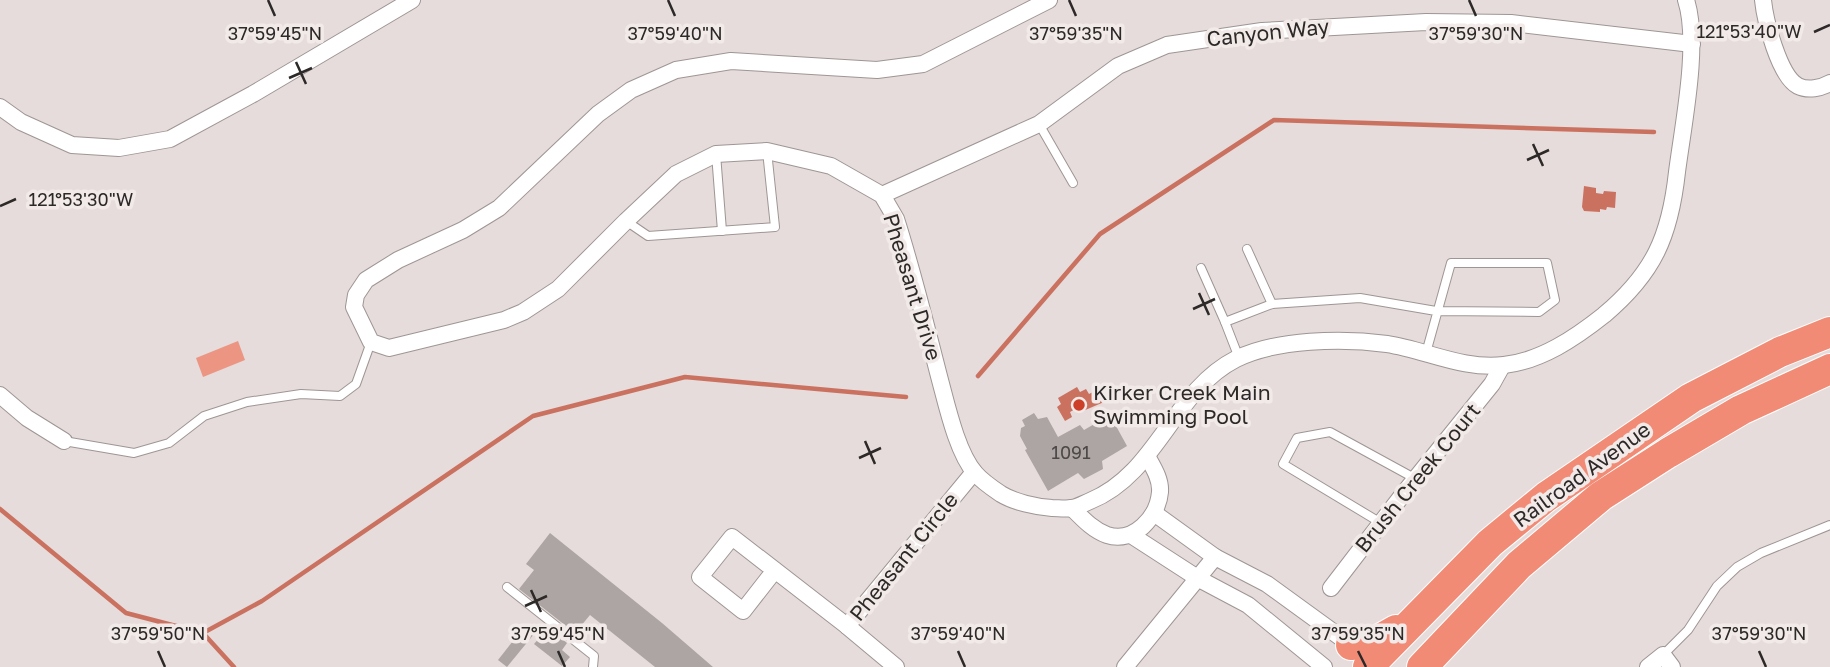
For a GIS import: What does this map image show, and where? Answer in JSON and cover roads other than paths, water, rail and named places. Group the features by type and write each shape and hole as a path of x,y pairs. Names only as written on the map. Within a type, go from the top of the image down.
{"highway":[{"name":"Railroad Avenue","path":"1360,660 1435,599 1490,543 1546,497 1691,398 1780,352 1830,332"},
{"name":"Railroad Avenue","path":"1422,667 1519,565 1601,496 1741,410 1830,369"}],"street":[{"path":"0,107 21,122 72,145 119,148 170,139 253,94 412,0"},
{"path":"370,342 354,307 356,295 366,280 398,260 463,230 499,208 598,114 631,90 676,70 731,61 877,70 923,64 1049,0"},
{"name":"Pheasant Drive","path":"370,342 389,348 504,320 523,312 558,289 676,174 716,154 767,150 831,166 883,195 896,219 902,238 956,438 974,472 1003,495 1040,507 1072,508 1107,494 1132,475 1187,400 1228,364 1260,349 1323,341 1386,344 1464,365 1502,366 1531,360 1566,342 1625,297 1647,270 1667,231 1675,195 1692,44 1690,13 1686,0"},
{"path":"1763,0 1765,17 1775,48 1790,79 1798,86 1810,88 1830,83"},
{"name":"Canyon Way","path":"883,195 1039,124 1118,66 1167,45 1262,31 1426,22 1511,23 1692,44"},
{"name":"Brush Creek Court","path":"1331,588 1492,384 1502,366"},
{"path":"0,395 27,418 64,441"},
{"path":"1072,508 1089,525 1107,535 1131,535 1145,526 1154,513 1160,492 1158,479 1147,456"},
{"name":"Pheasant Circle","path":"896,667 847,626 974,472"},
{"path":"1154,513 1215,557 1267,584 1360,660"},
{"path":"1131,535 1199,579 1248,605 1324,667"},
{"path":"775,570 744,611 700,576 732,537 775,570 847,626"},
{"path":"1133,664 1215,557"},
{"path":"1648,667 1667,661"}],"lane":[{"path":"1039,124 1073,183"},
{"path":"625,221 648,236 775,228 767,150"},
{"path":"716,154 722,231"},
{"path":"1247,249 1272,304"},
{"path":"1225,322 1272,304 1360,298 1436,312 1539,312 1555,300 1547,263 1451,262 1436,312 1426,353"},
{"path":"1201,268 1240,358"},
{"path":"64,441 134,453 169,443 204,416 247,402 301,394 340,396 356,384 370,342"},
{"path":"1381,523 1283,464 1297,439 1330,432 1416,479"},
{"path":"1667,661 1717,586 1737,567 1760,553 1830,525"},
{"path":"507,587 594,656 593,667"}],"waterway":[{"path":"978,376 1100,234 1274,120 1654,132"},
{"path":"0,509 126,613 203,633 262,601 533,416 685,377 906,397"},
{"path":"203,633 234,667"}],"place":[{"name":"Kirker Creek Main Swimming Pool","path":"1079,405"}]}
